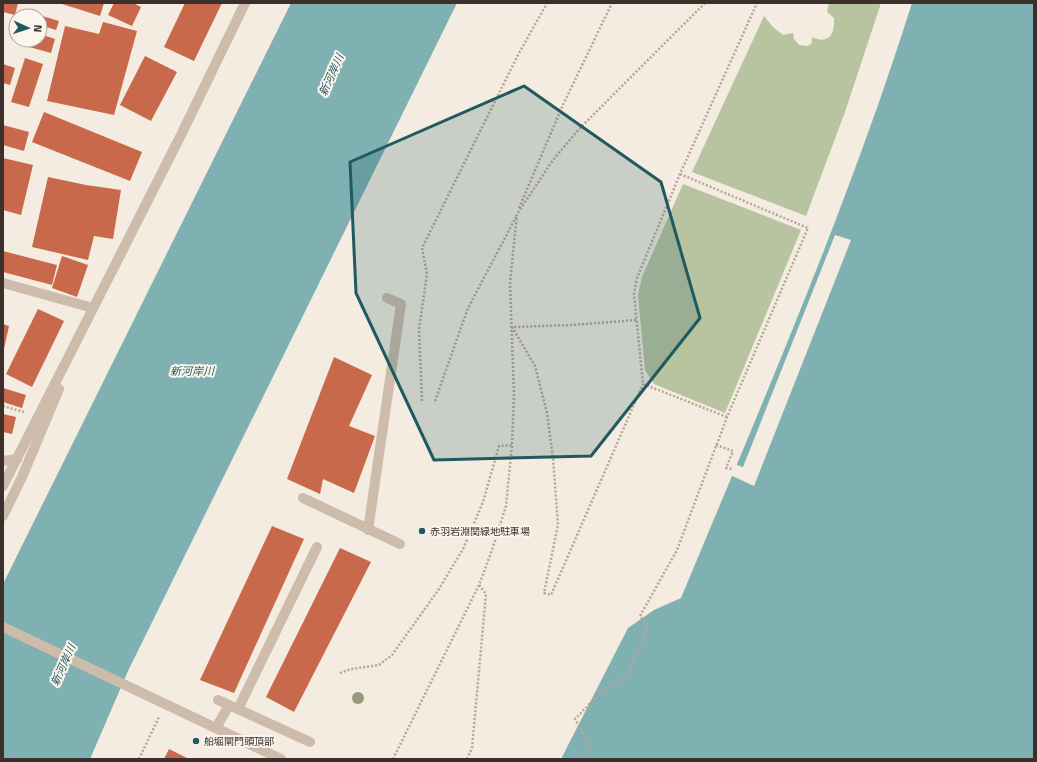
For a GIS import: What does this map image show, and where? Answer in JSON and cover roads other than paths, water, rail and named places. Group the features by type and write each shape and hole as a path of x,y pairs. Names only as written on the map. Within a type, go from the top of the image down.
{"street":[{"path":"3,486 181,135 245,3"},
{"path":"3,283 93,308"},
{"path":"368,530 400,304 387,298"},
{"path":"3,516 48,419 76,344"},
{"path":"3,461 17,459"},
{"path":"303,498 400,544"},
{"path":"216,728 233,707 317,546"},
{"path":"3,627 281,759"},
{"path":"218,700 310,742"}],"water":[{"name":"新河岸川","path":"291,3 457,3 128,671 90,759 3,759 3,584"},
{"path":"912,3 1034,3 1034,759 561,759 628,628 654,610 681,598 773,377 832,229 887,79"}],"place":[{"name":"赤羽岩淵関緑地駐車場","path":"422,531"},
{"name":"船堀閘門頭頂部","path":"196,741"}]}
